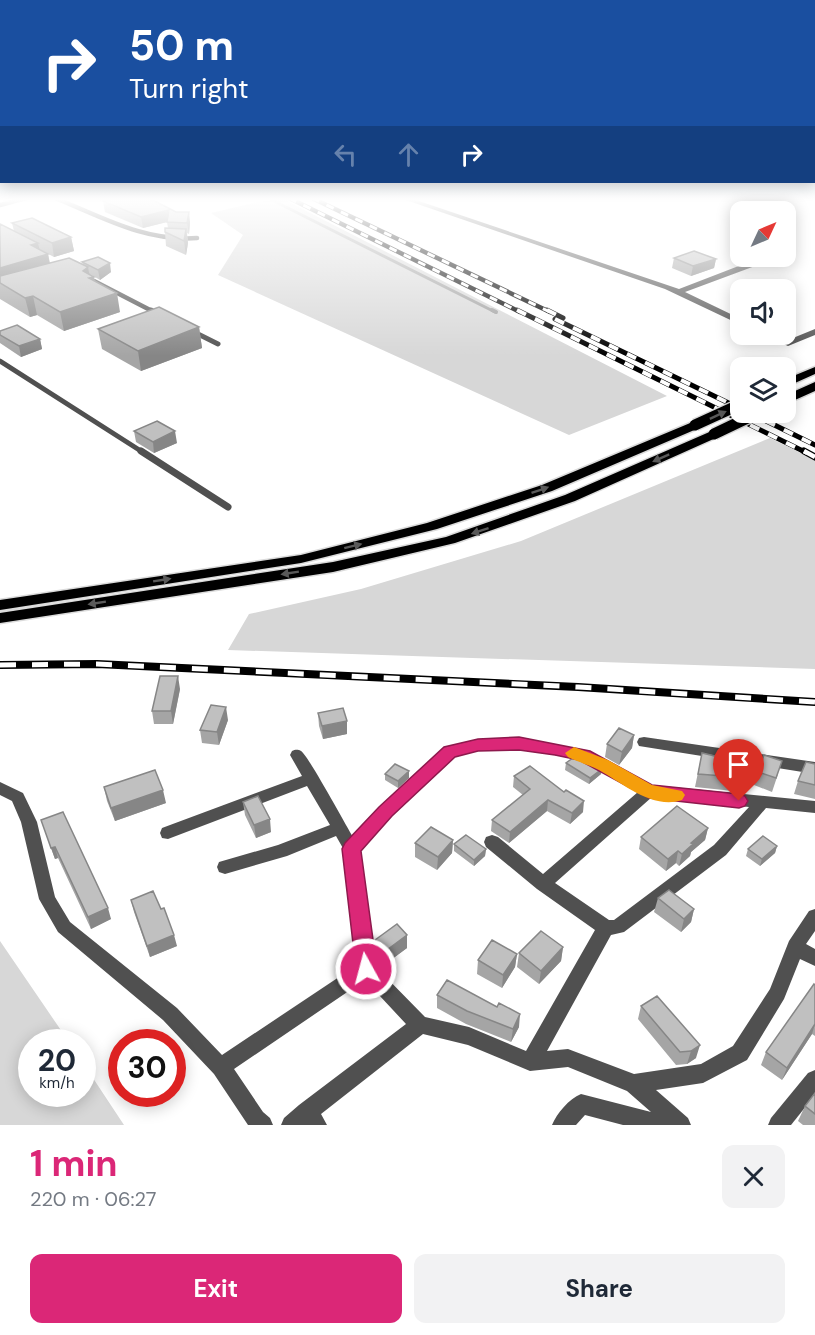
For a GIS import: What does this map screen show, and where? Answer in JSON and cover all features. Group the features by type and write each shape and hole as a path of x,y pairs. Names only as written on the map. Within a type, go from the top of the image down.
{"main road":[{"path":"796,379 815,370"},
{"path":"796,396 815,386"},
{"path":"0,605 301,559 432,526 547,488 730,409"},
{"path":"0,618 333,567 450,540 570,498 737,423"}],"street":[{"path":"558,250 679,292 730,317"},
{"path":"679,292 744,267"},
{"path":"796,340 815,332"},
{"path":"644,742 815,768"},
{"path":"351,849 386,812 450,752 478,745 519,743 584,755 649,791 761,803 795,803 815,807"},
{"path":"297,755 351,849 366,969 420,1025 469,1036 530,1062 568,1058 634,1084 681,1125"},
{"path":"168,833 312,778"},
{"path":"0,788 18,797 29,822 47,899 64,927 170,1014 221,1067 256,1119 263,1125"},
{"path":"543,884 649,791"},
{"path":"492,842 543,884 606,928 618,927 720,850 761,803"},
{"path":"225,867 281,851 339,828"},
{"path":"634,1084 703,1073 740,1053 778,993 795,947 815,916"},
{"path":"530,1062 606,928"},
{"path":"795,947 815,958"},
{"path":"221,1067 366,969"},
{"path":"304,1121 420,1025"},
{"path":"778,1125 813,1087"},
{"path":"562,1125 582,1104 662,1125"}],"lane":[{"path":"83,275 166,318"},
{"path":"187,328 218,344"},
{"path":"0,361 228,507"}],"shaded area":[{"path":"233,250 383,250 667,396 569,435 218,275"},
{"path":"770,438 815,460 815,669 228,650 249,614 361,589 521,541"},
{"path":"0,941 60,1029 18,1029 18,1107 96,1107 96,1083 108,1101 108,1107 112,1107 124,1125 0,1125"}],"building":[{"path":"0,250 41,250 48,254 0,268"},
{"path":"694,251 716,259 693,266 674,258"},
{"path":"98,257 110,263 98,270 82,262"},
{"path":"69,258 88,267 83,271 94,277 89,278 117,293 60,312 33,296 25,298 0,283 0,276"},
{"path":"159,307 199,327 138,351 98,329"},
{"path":"17,325 40,339 19,346 0,335 0,331"},
{"path":"157,421 175,431 153,442 134,431"},
{"path":"160,676 178,676 171,711 152,711"},
{"path":"211,705 226,707 217,732 200,730"},
{"path":"343,708 347,721 322,726 318,713"},
{"path":"619,728 634,735 622,752 607,744"},
{"path":"719,751 736,754 736,777 698,774 702,753 719,757"},
{"path":"577,755 603,768 590,778 566,763"},
{"path":"764,755 782,761 776,778 758,772"},
{"path":"806,762 815,764 815,785 798,781"},
{"path":"395,764 409,771 398,781 385,774"},
{"path":"530,766 564,792 566,790 584,801 572,813 548,800 510,832 492,820 530,789 514,776"},
{"path":"155,770 163,790 111,808 104,787"},
{"path":"258,796 270,819 254,825 243,802"},
{"path":"677,806 708,828 682,854 678,851 668,859 641,837"},
{"path":"63,812 108,908 88,917 55,847 51,848 41,820"},
{"path":"431,827 453,840 438,857 415,843"},
{"path":"466,835 486,849 474,860 454,844"},
{"path":"763,836 777,846 762,859 748,849"},
{"path":"669,890 694,909 684,919 658,898"},
{"path":"153,891 161,909 164,908 174,935 147,946 131,900"},
{"path":"397,924 407,935 380,955 377,952 375,940"},
{"path":"541,931 563,947 541,971 519,953"},
{"path":"492,940 517,954 503,975 478,960"},
{"path":"447,980 497,1007 499,1003 520,1014 513,1029 467,1011 437,995"},
{"path":"814,984 815,1024 787,1068 766,1052"},
{"path":"657,996 700,1045 691,1051 680,1052 641,1006"},
{"path":"815,1093 815,1114 805,1106"}],"waterway":[{"path":"373,250 495,312"},
{"path":"492,310 496,312"}],"railway":[{"path":"395,250 520,312"},
{"path":"422,250 550,312"},
{"path":"517,310 807,453"},
{"path":"547,310 563,318"},
{"path":"555,319 730,404"},
{"path":"770,423 815,445"},
{"path":"804,451 815,457"},
{"path":"0,665 97,664 578,687 815,702"}],"slow traffic":[{"path":"574,753 584,755 649,791 676,795"}],"route":[{"path":"366,969 351,849 386,812 450,752 478,745 519,743 555,749 584,755 649,791 739,801"}]}
